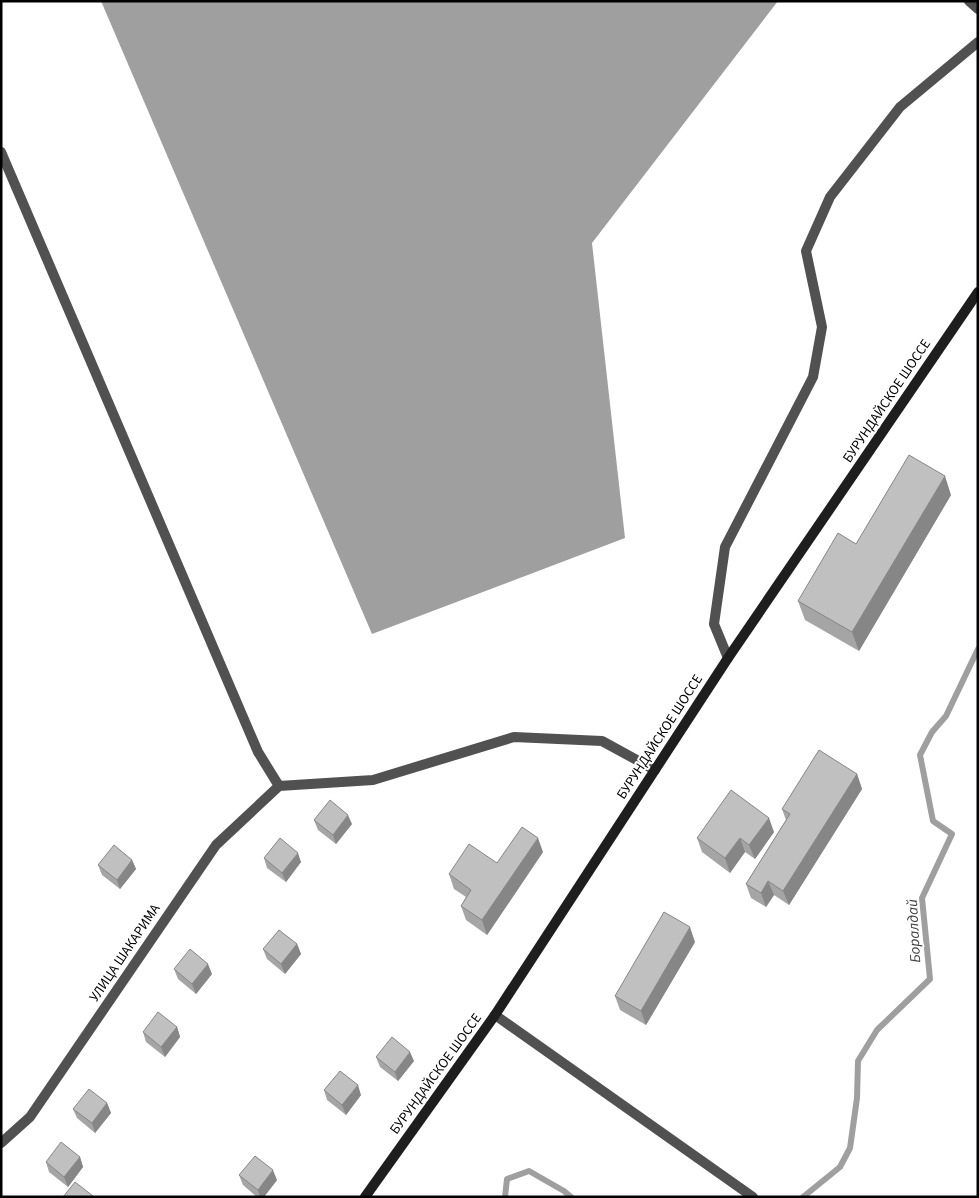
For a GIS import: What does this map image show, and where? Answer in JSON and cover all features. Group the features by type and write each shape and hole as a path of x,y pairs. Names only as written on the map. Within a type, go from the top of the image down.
{"main road":[{"name":"БУРУНДАЙСКОЕ ШОССЕ","path":"365,1197 495,1015 728,658 978,292"}],"street":[{"path":"969,1 978,9"},
{"path":"728,658 714,624 725,547 813,377 822,327 806,251 830,196 900,107 978,42"},
{"path":"1,152 258,752 279,786 373,780 514,737 602,741 655,770"},
{"name":"УЛИЦА ШАКАРИМА","path":"1,1143 30,1117 216,845 279,786"},
{"path":"495,1015 753,1197"}],"shaded area":[{"path":"101,1 778,1 592,243 625,538 372,634"}],"building":[{"path":"909,455 945,476 852,632 798,601 838,533 856,544"},
{"path":"819,750 857,774 783,891 768,881 761,893 746,884 790,814 782,809"},
{"path":"731,790 769,818 749,845 740,838 725,858 697,838"},
{"path":"330,800 348,815 333,835 314,820"},
{"path":"522,827 538,838 482,920 461,906 471,890 449,874 469,844 497,863"},
{"path":"280,838 298,853 282,873 264,858"},
{"path":"114,845 132,860 117,880 98,865"},
{"path":"664,912 690,927 641,1011 615,996"},
{"path":"279,930 297,944 281,964 263,949"},
{"path":"190,949 208,964 192,984 174,969"},
{"path":"158,1012 177,1027 161,1047 143,1032"},
{"path":"392,1037 410,1052 395,1072 376,1057"},
{"path":"340,1071 358,1085 342,1105 324,1090"},
{"path":"89,1089 107,1103 92,1123 73,1109"},
{"path":"61,1142 80,1157 64,1177 46,1162"},
{"path":"255,1156 273,1170 258,1190 239,1175"},
{"path":"75,1182 93,1196 93,1197 63,1197"}],"waterway":[{"name":"Боралдай","path":"803,1197 840,1167 850,1148 857,1098 858,1061 877,1030 930,979 922,898 952,834 933,821 920,755 932,732 946,716 978,649"},
{"name":"Боралдай","path":"505,1197 507,1179 529,1171 571,1197"}]}
